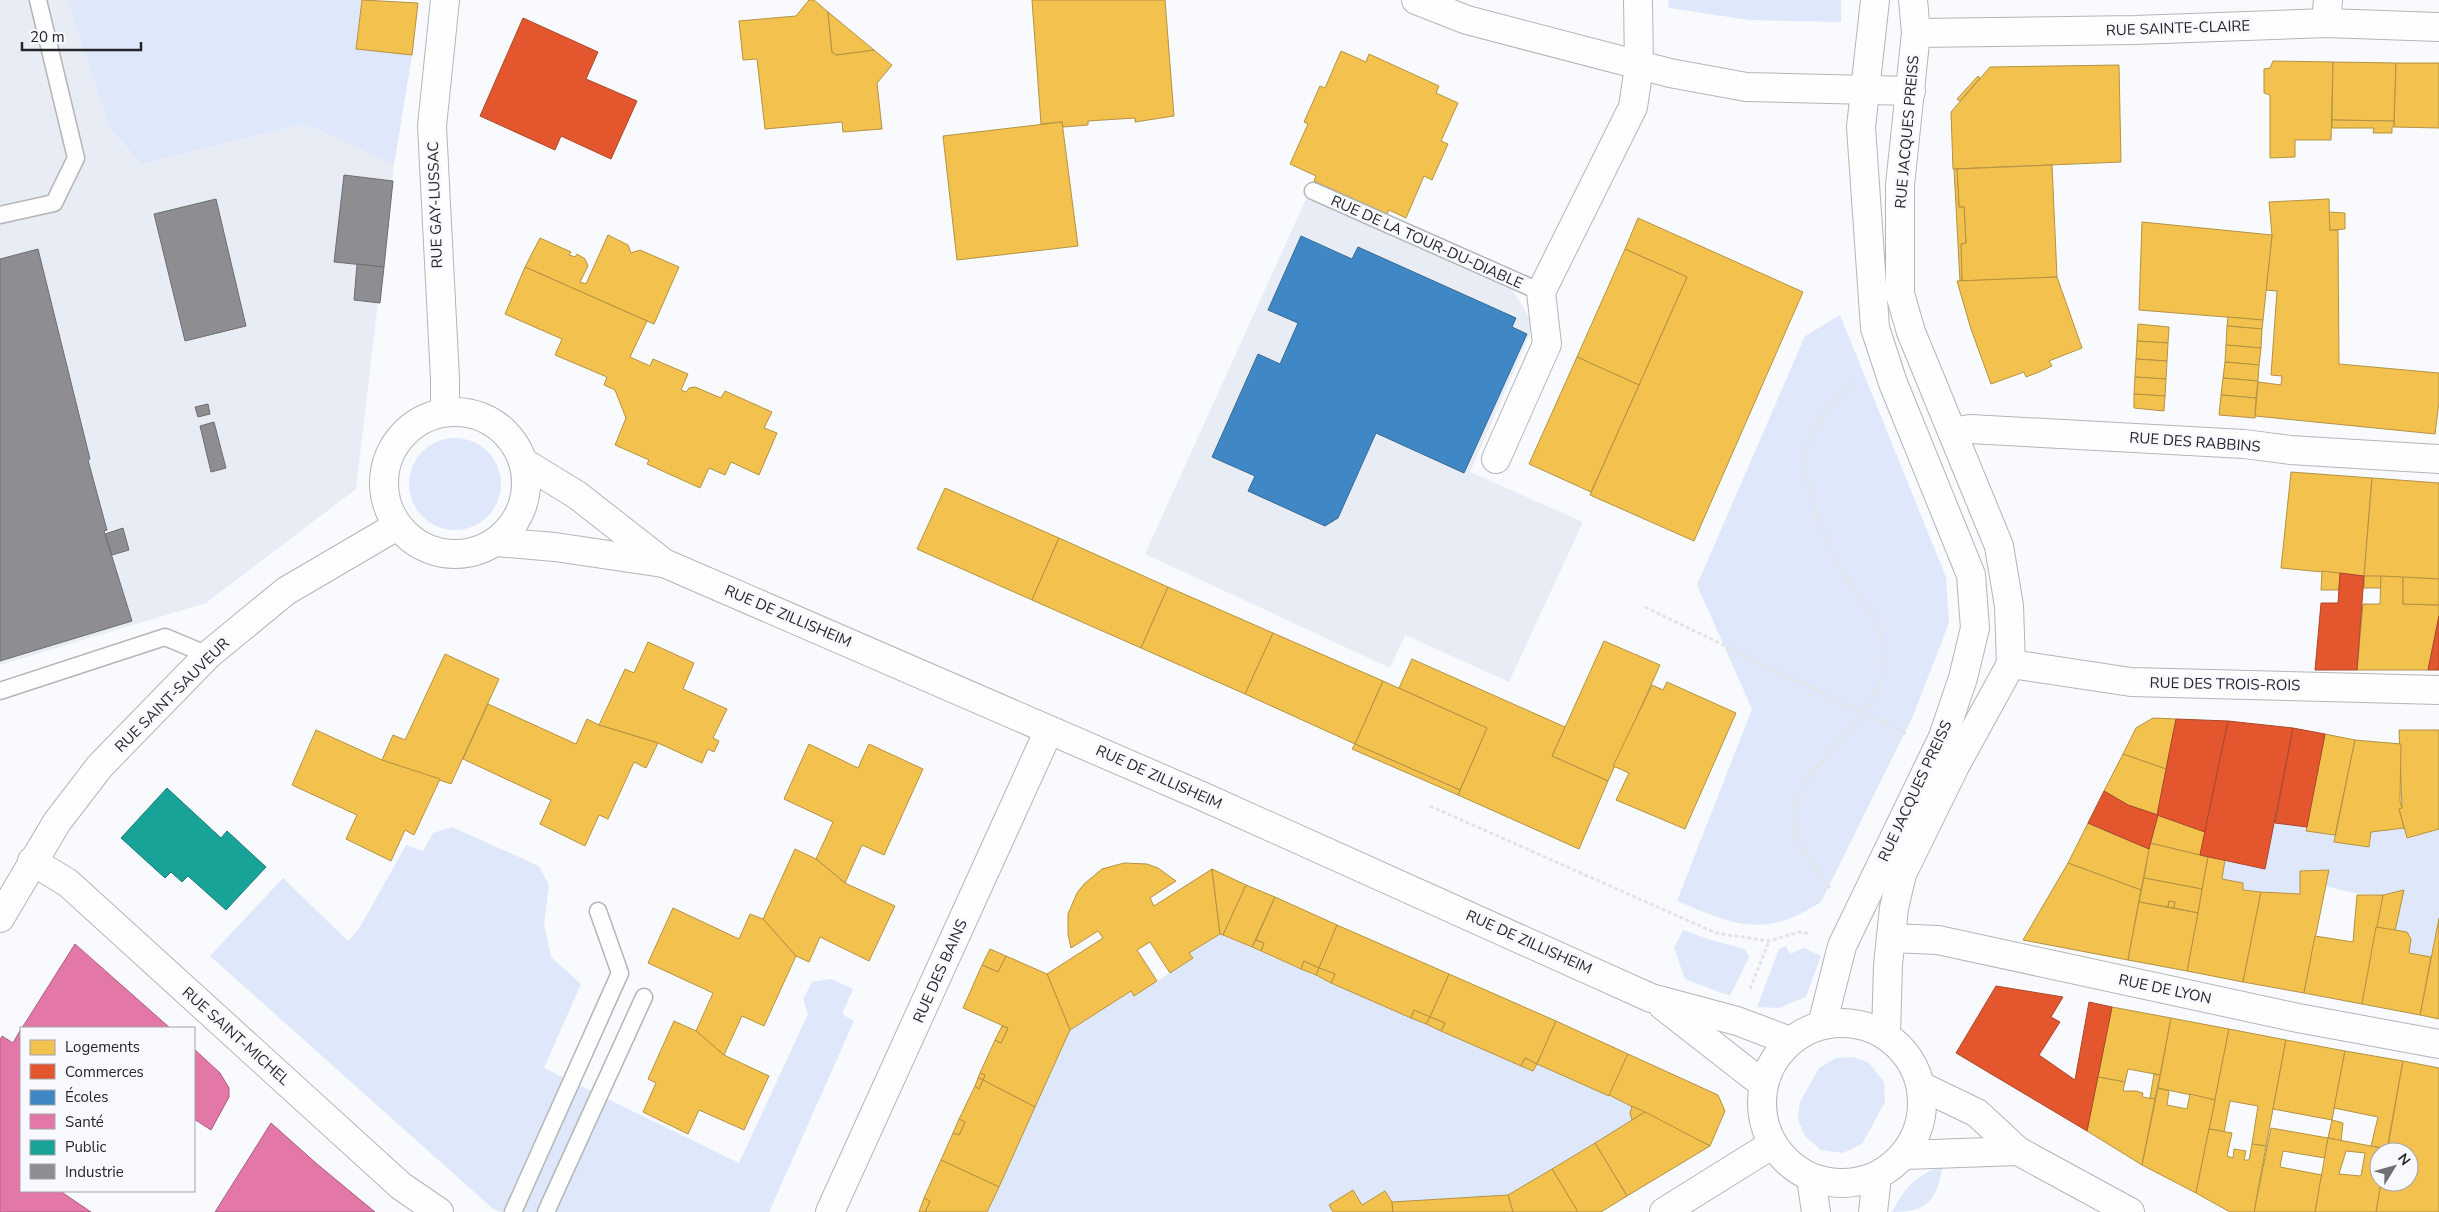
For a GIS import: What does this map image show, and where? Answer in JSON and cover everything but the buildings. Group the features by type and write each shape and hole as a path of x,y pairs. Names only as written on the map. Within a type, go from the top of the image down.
{"street":[{"name":"RUE GAY-LUSSAC","path":"445,0 432,126 445,411"},
{"path":"1416,0 1467,20 1639,67 1746,87 1910,91"},
{"name":"RUE DE LA TOUR-DU-DIABLE","path":"1496,459 1547,344 1541,292 1633,107 1639,67 1638,0"},
{"name":"RUE JACQUES PREISS","path":"1822,1025 1842,946 1937,748 1963,678 1975,628 1971,575 1893,383 1876,328 1861,128 1875,0"},
{"path":"1882,0 1885,17 1897,28 1916,33"},
{"name":"RUE JACQUES PREISS","path":"1886,1035 1888,965 1894,908 1902,874 1955,766 2011,664 2009,606 1999,546 1911,332 1900,294 1900,185 1916,33 1913,0"},
{"name":"RUE SAINTE-CLAIRE","path":"1916,33 2135,30 2327,12 2439,27"},
{"path":"1876,328 1903,367 1933,432 1952,432"},
{"path":"445,411 470,412 494,422 512,439 523,462 527,484 523,506 512,526 496,542 472,553 444,554 418,545 398,526 386,504 383,479 388,455 401,434 422,418 445,411"},
{"name":"RUE DES RABBINS","path":"1952,432 1970,429 1990,430 2244,444 2290,450 2439,458"},
{"name":"RUE DE ZILLISHEIM","path":"523,462 577,495 664,563 1204,797 1652,998 1737,1021 1790,1042"},
{"name":"RUE SAINT-SAUVEUR","path":"0,918 32,861 57,822 100,766 208,656 286,591 398,526"},
{"name":"RUE DE ZILLISHEIM","path":"496,542 555,547 664,563"},
{"name":"RUE DES TROIS-ROIS","path":"2011,664 2131,682 2439,690"},
{"name":"RUE DES BAINS","path":"830,1212 1049,730"},
{"name":"RUE SAINT-MICHEL","path":"32,861 68,883 401,1186 439,1212"},
{"name":"RUE DE LYON","path":"1891,938 1938,940 2298,1018 2439,1044"},
{"name":"RUE DE ZILLISHEIM","path":"1652,998 1764,1084"},
{"path":"1855,1023 1886,1035 1909,1057 1921,1086 1922,1111 1917,1134 1904,1155 1892,1167 1877,1176 1856,1182 1841,1183 1811,1178 1793,1167 1773,1144 1767,1131 1762,1108 1764,1084 1773,1061 1790,1042 1804,1032 1822,1025 1855,1023"},
{"path":"1921,1086 1977,1112 2018,1151 2130,1212"},
{"path":"1664,1212 1773,1144"},
{"path":"1904,1155 2018,1151"},
{"path":"1873,1212 1877,1176"},
{"path":"1811,1178 1816,1212"}],"lane":[{"path":"0,215 54,203 76,158 38,0"},
{"name":"RUE DE LA TOUR-DU-DIABLE","path":"1313,191 1541,292"},
{"path":"0,691 165,637 208,656"},
{"path":"512,1212 620,973 598,911"},
{"path":"546,1212 644,997"}],"path":[{"path":"1831,889 1816,869 1796,833 1793,816 1796,799 1807,780 1863,714 1880,683 1883,662 1880,634 1864,602 1847,580 1828,545 1808,486 1806,448 1822,414 1847,386"},
{"path":"1645,607 1863,714 1937,748"},
{"path":"1430,806 1716,933 1769,941 1799,932 1816,935 1842,946"},
{"path":"1737,1021 1769,941"}],"shaded area":[{"path":"0,0 67,0 110,129 142,164 305,124 394,165 356,489 206,603 0,665"},
{"path":"67,0 362,0 356,49 412,55 394,165 305,124 142,164 110,129"},
{"path":"1668,0 1841,0 1841,22 1749,20 1669,8"},
{"path":"1306,199 1510,286 1534,325 1470,472 1583,522 1509,682 1405,635 1390,668 1145,554"},
{"path":"1840,315 1946,577 1949,623 1913,716 1821,902 1801,914 1783,921 1766,924 1733,922 1677,901 1752,709 1697,585 1805,336"},
{"path":"455,438 473,441 488,451 498,466 501,484 498,502 488,517 473,527 455,530 437,527 422,517 412,502 409,484 412,466 422,451 437,441"},
{"path":"2275,823 2307,827 2335,835 2334,842 2369,847 2371,832 2404,828 2407,838 2439,829 2439,918 2431,957 2409,953 2411,939 2407,932 2395,931 2404,890 2383,894 2365,894 2337,889 2326,886 2328,870 2300,871 2300,894 2243,890 2222,879 2225,860 2265,869"},
{"path":"452,827 539,866 549,885 544,924 551,957 581,984 544,1068 739,1163 808,1014 803,999 812,982 831,979 853,989 842,1014 854,1021 769,1212 501,1212 492,1208 210,956 283,878 348,941 360,927 406,845 423,851 433,833"},
{"path":"1683,930 1745,949 1749,957 1730,996 1685,979 1674,948"},
{"path":"1220,934 1532,1071 1537,1064 1632,1106 1630,1113 1632,1120 1508,1195 1392,1202 1385,1191 1362,1205 1353,1191 1329,1205 1332,1210 1329,1212 987,1212 1070,1030 1131,991 1134,996 1193,958 1189,953"},
{"path":"1786,946 1790,954 1804,948 1821,956 1806,997 1779,1008 1757,1007 1779,949"},
{"path":"1854,1057 1869,1063 1884,1082 1885,1102 1862,1144 1843,1153 1821,1150 1805,1136 1798,1120 1800,1102 1819,1068 1836,1058"},
{"path":"1943,1166 1937,1188 1928,1202 1914,1210 1892,1212 1901,1196 1912,1183 1926,1173"}]}
